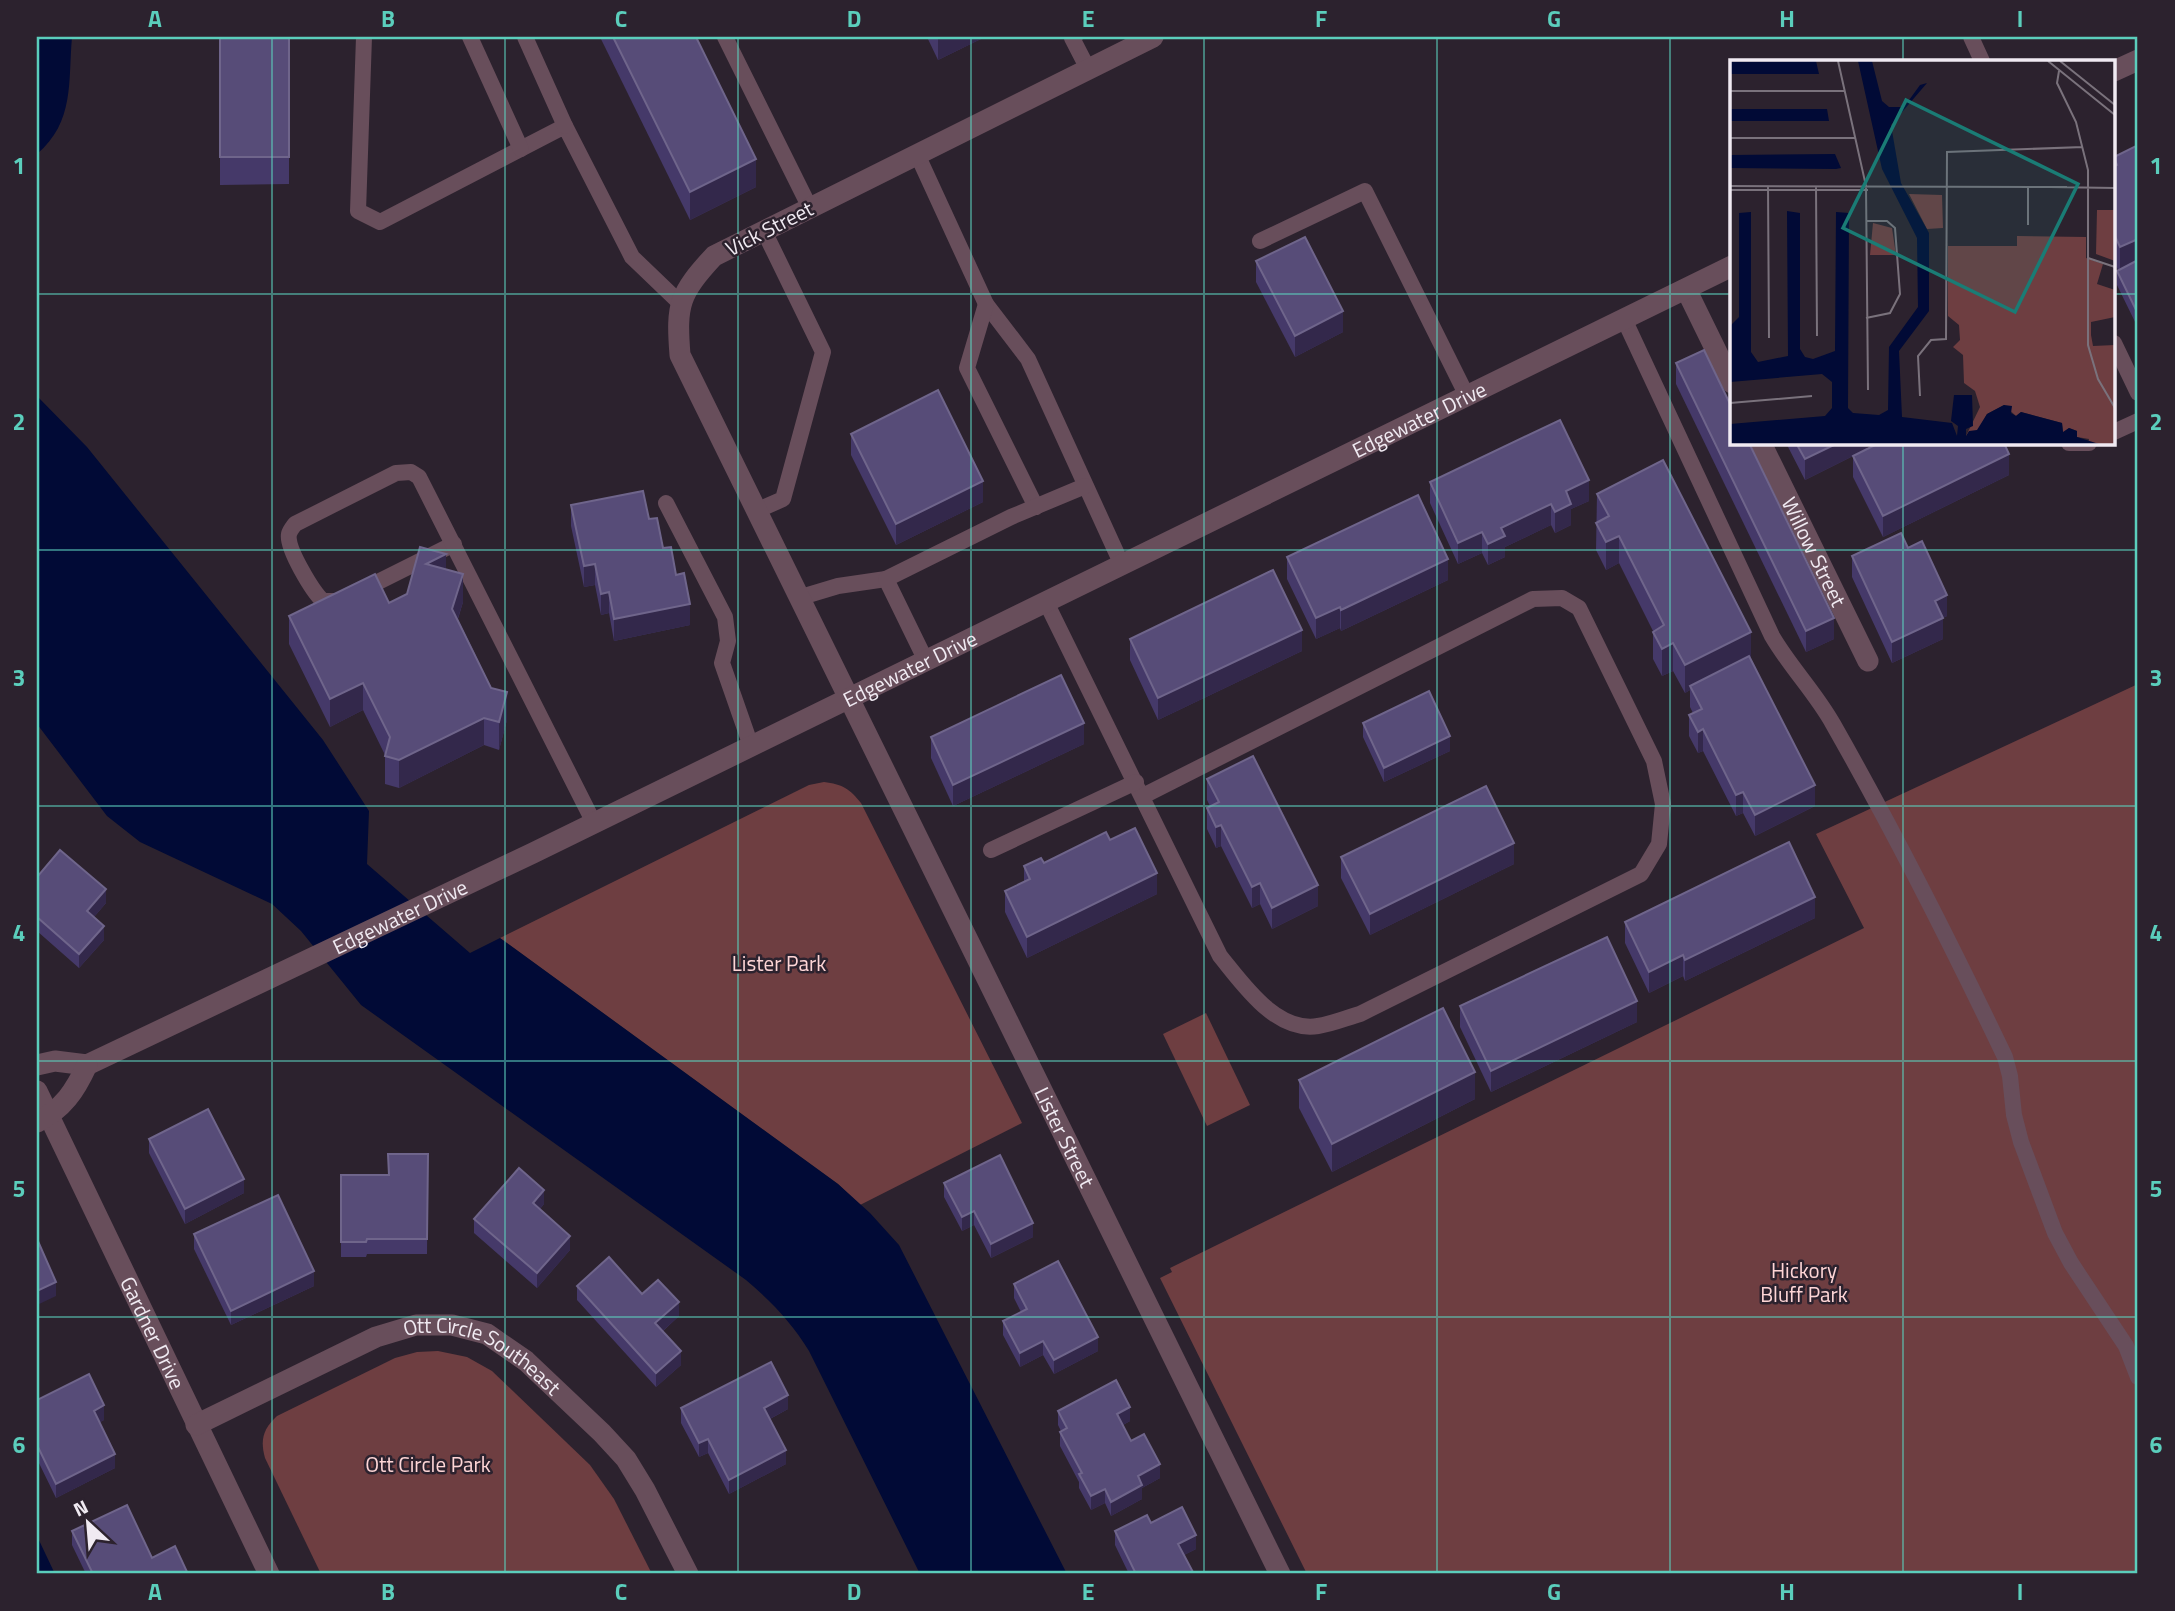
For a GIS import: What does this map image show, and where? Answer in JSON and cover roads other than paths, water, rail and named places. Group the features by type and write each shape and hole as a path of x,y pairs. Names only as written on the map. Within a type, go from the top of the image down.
{"street":[{"name":"Vick Street","path":"848,699 680,355 677,319 688,284 713,256 1153,37"},
{"path":"2116,70 2138,60"},
{"name":"Edgewater Drive","path":"87,1065 594,823 1730,267"},
{"path":"1686,289 1730,379"},
{"name":"Willow Street","path":"1762,444 1868,661"},
{"name":"Lister Street","path":"848,699 1280,1574"},
{"path":"37,1065 55,1061 87,1065 75,1091 43,1119"},
{"name":"Gardner Drive","path":"37,1091 43,1119 269,1574"},
{"name":"Ott Circle Southeast","path":"196,1425 376,1337 416,1325 452,1325 487,1334 526,1361 626,1459 688,1574"}],"lane":[{"path":"364,37 358,211 380,222 565,126"},
{"path":"470,37 521,149"},
{"path":"525,37 565,126 632,257 681,304"},
{"path":"724,37 810,208"},
{"path":"1075,37 1072,38 1088,69"},
{"path":"1970,37 1982,60"},
{"path":"917,154 985,303 1028,359 1122,565"},
{"path":"1260,242 1365,191 1467,396"},
{"path":"756,512 783,499 823,352 764,231"},
{"path":"985,303 967,368 1036,507"},
{"path":"1624,319 1772,636 1832,722 1945,933 2005,1057 2021,1142 2055,1233 2071,1263 2126,1346 2138,1377"},
{"path":"2116,347 2138,393"},
{"path":"2116,431 2138,421"},
{"path":"454,544 339,602 323,601 314,593 290,545 289,535 295,524 396,473 411,472 419,477 454,544 594,823"},
{"path":"798,598 838,586 886,579 1085,486"},
{"path":"666,503 726,617 728,641 722,663 751,746"},
{"path":"886,579 926,661"},
{"path":"991,850 1140,789 1533,599 1562,598 1579,608 1654,761 1663,804 1659,844 1641,874 1360,1014 1316,1027 1287,1023 1249,992 1220,956 1140,789 1046,602"}],"water":[{"path":"37,37 72,37 64,115 49,142 37,154"},
{"path":"37,396 87,447 323,740 369,811 367,864 470,953 500,938 838,1184 870,1213 899,1245 1067,1574 920,1574 809,1351 788,1322 764,1296 746,1280 361,1005 301,931 272,904 140,842 107,816 37,724"},
{"path":"37,1536 55,1574 37,1574"}],"park label":[{"name":"Lister Park","path":"779,963"},
{"name":"Hickory Bluff Park","path":"1804,1282"},
{"name":"Ott Circle Park","path":"428,1464"}]}
